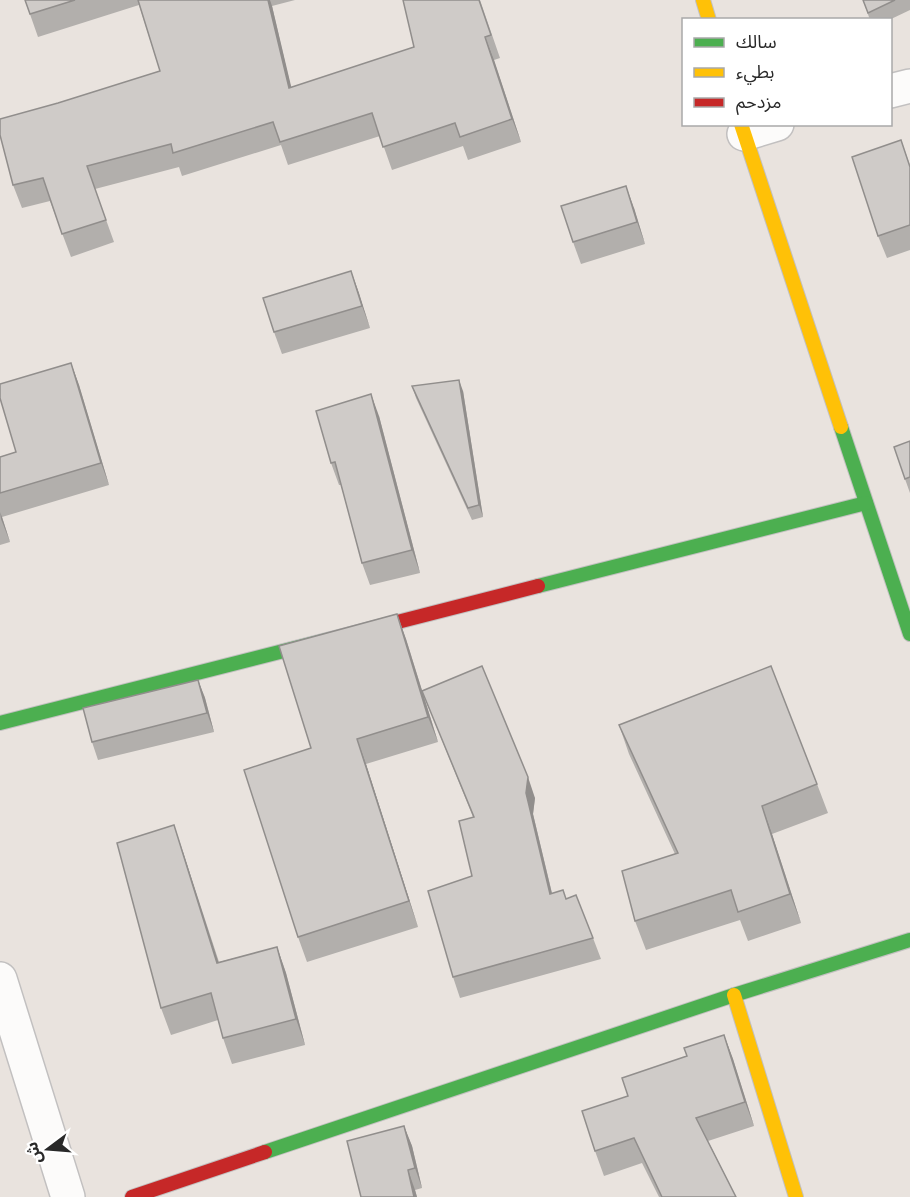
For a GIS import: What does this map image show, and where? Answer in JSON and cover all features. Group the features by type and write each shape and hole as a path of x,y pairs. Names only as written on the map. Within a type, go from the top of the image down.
{"street":[{"path":"703,0 708,18"},
{"path":"892,91 910,86"},
{"path":"763,126 743,129 910,634"},
{"path":"0,723 866,503"},
{"path":"132,1197 734,995 910,940"},
{"path":"0,979 68,1197"},
{"path":"734,995 796,1197"}],"building":[{"path":"25,0 75,0 30,14"},
{"path":"138,0 268,0 289,88 414,47 403,0 479,0 491,35 485,37 512,119 460,137 455,123 383,147 372,113 280,142 273,122 173,153 171,144 87,166 106,220 62,234 43,178 13,185 0,135 0,119 160,71"},
{"path":"863,0 895,0 868,13"},
{"path":"901,140 910,167 910,225 878,236 852,157"},
{"path":"626,186 637,222 573,242 561,206"},
{"path":"351,271 362,306 274,332 263,298"},
{"path":"71,363 101,463 0,493 0,457 16,452 0,398 0,384"},
{"path":"459,380 479,505 468,508 412,386"},
{"path":"371,394 412,550 362,563 335,462 331,463 316,411"},
{"path":"910,441 910,477 905,479 894,447"},
{"path":"397,614 428,717 357,739 409,901 298,937 244,770 311,748 279,646"},
{"path":"482,666 528,777 526,793 550,894 563,890 566,899 576,895 593,938 453,977 428,891 472,876 459,821 474,817 422,691"},
{"path":"771,666 817,784 762,806 790,894 738,912 731,890 635,921 622,871 678,853 619,725"},
{"path":"198,680 207,713 92,742 83,708"},
{"path":"174,825 217,963 277,947 296,1019 223,1038 211,993 161,1008 117,843"},
{"path":"724,1035 745,1102 696,1118 736,1197 662,1197 634,1138 595,1151 582,1111 628,1096 622,1078 687,1056 684,1048"},
{"path":"404,1126 415,1168 408,1170 414,1197 361,1197 347,1141"}],"traffic: fast":[{"path":"841,427 910,634"},
{"path":"538,586 866,503"},
{"path":"0,723 374,628"},
{"path":"265,1152 734,995 910,940"}],"traffic: slow":[{"path":"703,0 708,18"},
{"path":"742,126 841,427"},
{"path":"734,995 796,1197"}],"traffic: jam":[{"path":"374,628 538,586"},
{"path":"132,1197 265,1152"}]}
